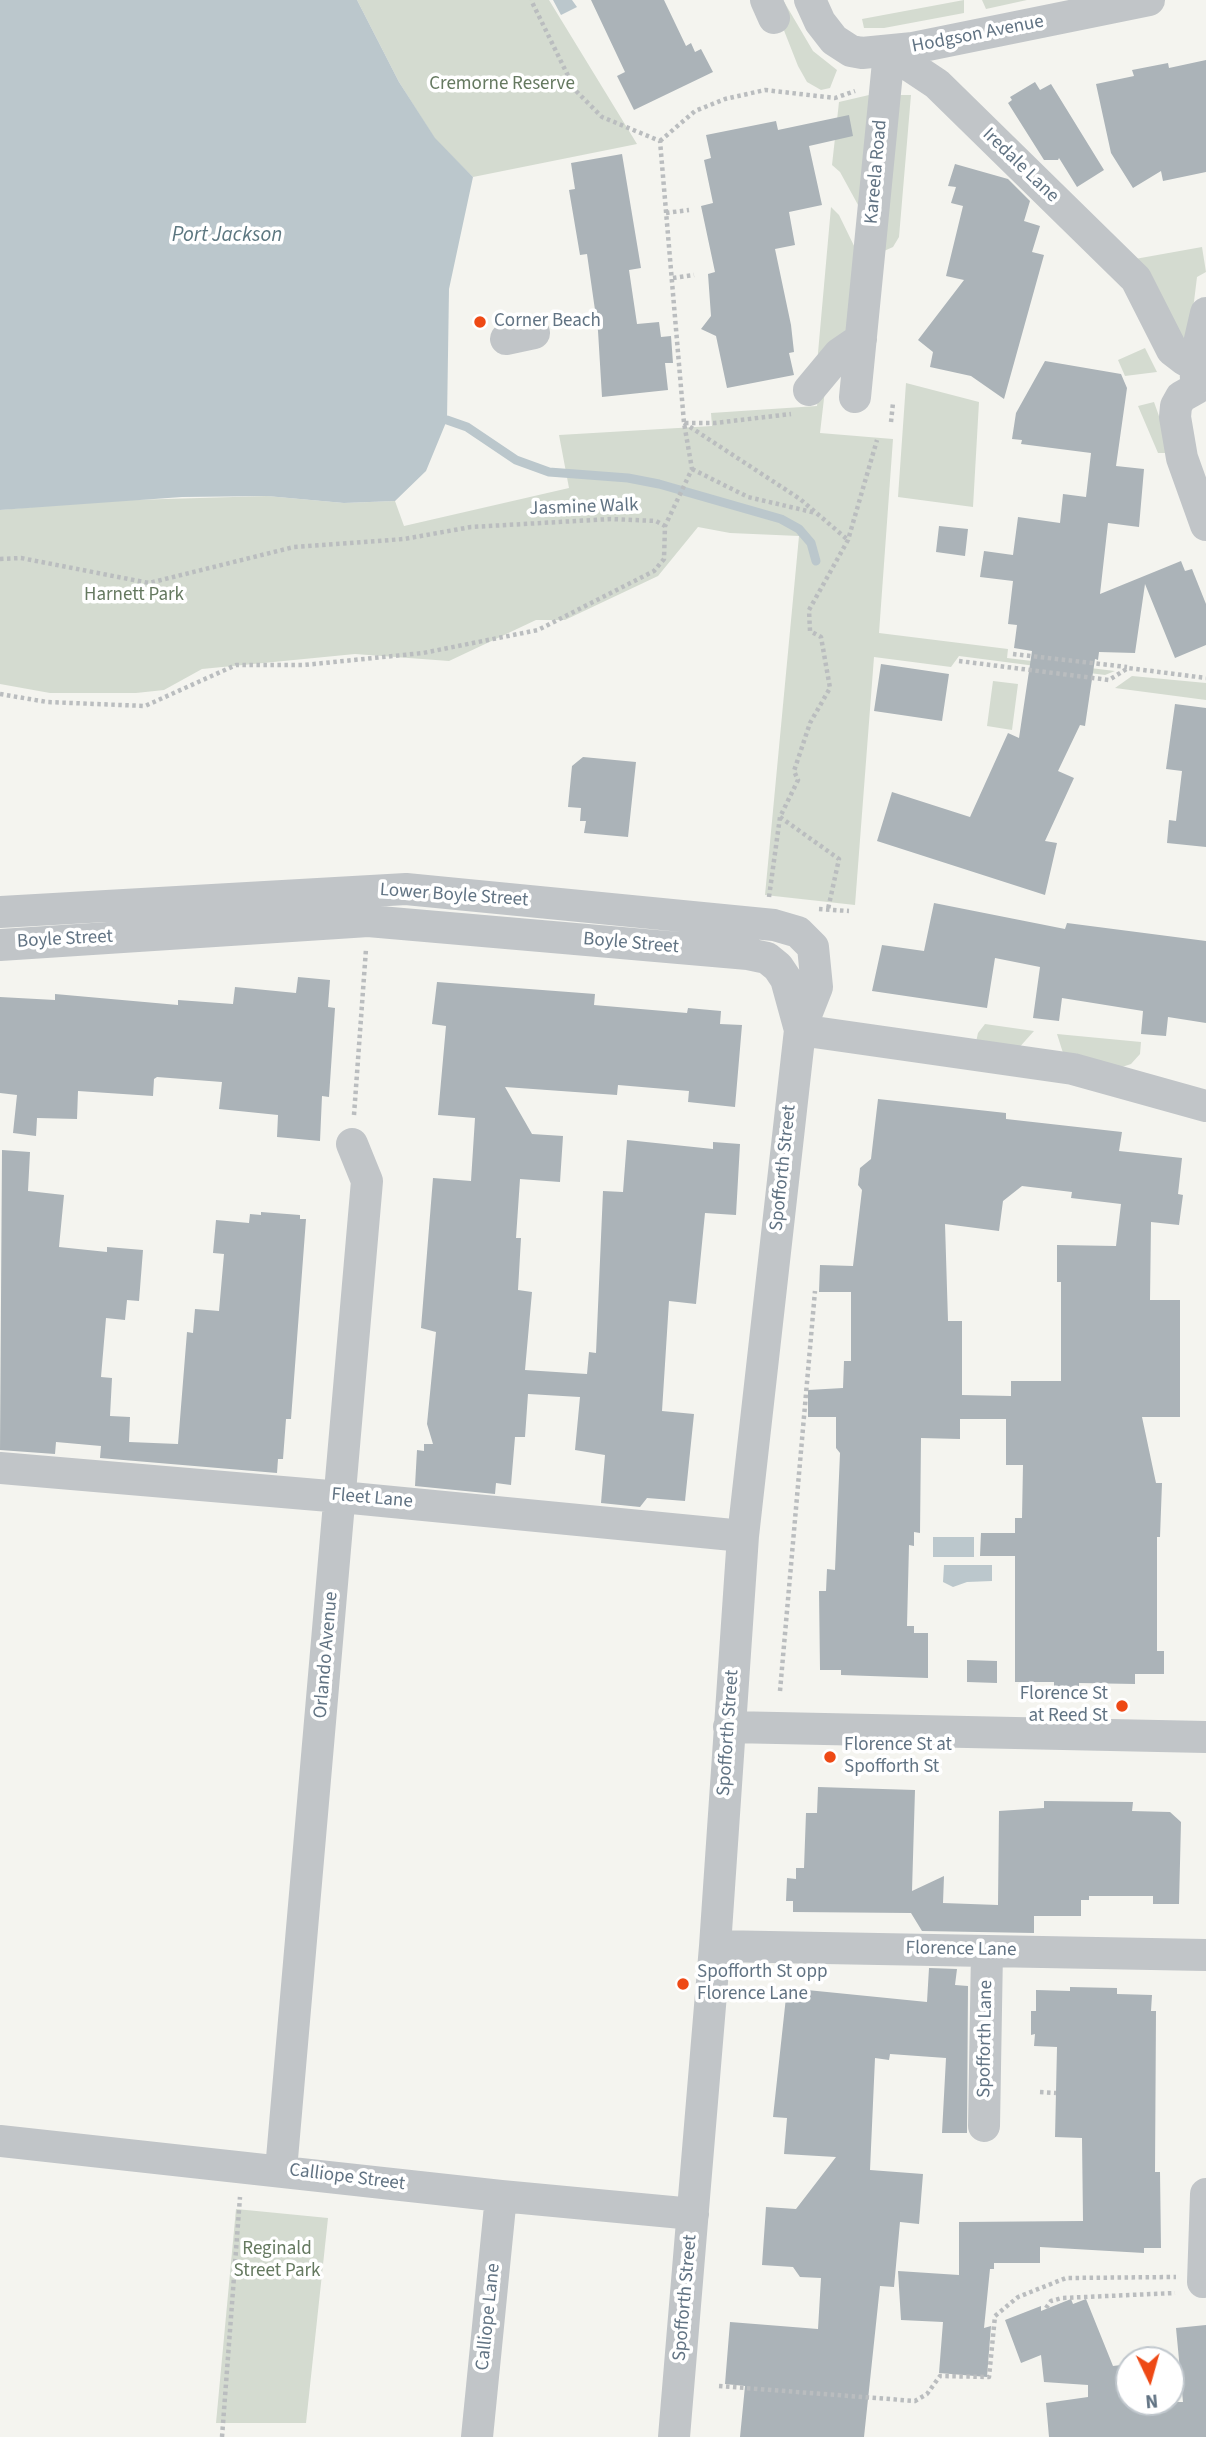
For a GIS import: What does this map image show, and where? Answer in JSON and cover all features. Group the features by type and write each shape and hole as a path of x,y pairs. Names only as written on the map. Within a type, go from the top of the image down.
{"street":[{"path":"810,0 820,22 834,40 851,51 889,52"},
{"name":"Hodgson Avenue","path":"889,52 1079,7 1149,0"},
{"name":"Iredale Lane","path":"889,52 937,84 1136,279 1172,350 1185,360 1199,386"},
{"name":"Kareela Road","path":"855,397 889,52"},
{"path":"1206,313 1199,386 1181,397 1176,406 1175,418 1182,458 1206,525"},
{"path":"803,402 839,354 861,339"},
{"name":"Lower Boyle Street","path":"0,912 406,889 774,925 798,932 813,947 817,987 800,1030"},
{"name":"Boyle Street","path":"0,945 368,921 767,958 786,979 800,1030"},
{"path":"800,1030 1073,1069 1206,1106"},
{"name":"Spofforth Street","path":"674,2437 715,1946 743,1536 800,1030"},
{"name":"Orlando Avenue","path":"281,2170 367,1181 352,1144"},
{"name":"Fleet Lane","path":"0,1468 341,1497 743,1536"},
{"path":"729,1727 1206,1737"},
{"name":"Florence Lane","path":"715,1946 1206,1955"},
{"name":"Spofforth Lane","path":"984,2126 987,1951"},
{"name":"Calliope Street","path":"0,2141 501,2196 693,2214"},
{"path":"1190,2284 1206,2194"},
{"name":"Calliope Lane","path":"478,2437 501,2196"}],"path":[{"path":"531,0 575,90 602,117 660,141"},
{"path":"660,141 695,111 725,99 765,90 835,98 866,87"},
{"path":"660,141 684,423 692,468 748,497 819,514"},
{"path":"666,213 689,210"},
{"path":"673,278 694,275"},
{"path":"684,423 715,423 803,402"},
{"path":"891,422 893,403"},
{"path":"684,423 819,514 848,540"},
{"path":"768,904 780,817 798,780 794,771 810,723 830,688 821,637 810,631 809,610 848,540 877,440"},
{"name":"Jasmine Walk","path":"0,559 20,558 149,583 294,547 404,539 471,527 611,519 656,521 665,526 692,468"},
{"path":"0,694 47,702 145,706 236,665 304,665 423,653 538,630 654,571 664,559 665,526"},
{"path":"1013,654 1206,678"},
{"path":"959,661 1109,680 1128,668"},
{"path":"780,817 839,859 828,909 849,911"},
{"path":"352,1144 368,921"},
{"path":"780,1691 815,1291"},
{"path":"1040,2092 1056,2092"},
{"path":"222,2437 243,2166"},
{"path":"719,2386 915,2401 926,2394 933,2381 940,2376 985,2379 989,2376 995,2316 1018,2297 1066,2278 1190,2284"},
{"path":"1046,2308 1051,2301 1062,2298 1161,2296 1190,2284"}],"green space":[{"name":"Cremorne Reserve","path":"357,0 549,0 637,144 473,177 435,139 399,82"},
{"path":"772,0 783,0 813,51 837,70 830,88 821,90 807,82"},
{"path":"964,0 964,13 884,28 864,28 862,19"},
{"path":"982,0 1027,0 986,9"},
{"path":"869,95 863,214 840,172 832,165 839,102"},
{"path":"897,95 911,95 899,237 893,247 884,251"},
{"path":"831,207 839,215 858,254 849,339 817,364"},
{"path":"1202,247 1206,272 1197,277 1192,318 1183,346 1135,259"},
{"path":"1145,348 1157,372 1125,376 1118,360"},
{"name":"Harnett Park","path":"841,373 825,390 820,433 893,439 879,633 1008,649 1007,658 1115,671 1105,675 959,656 951,667 874,657 855,905 765,895 799,536 730,533 698,527 658,576 565,620 536,620 449,661 355,654 202,669 164,690 136,693 50,693 0,684 0,510 98,501 267,496 344,503 395,501 404,526 569,488 559,435 712,426 711,413 817,406 818,396"},
{"path":"906,383 979,402 973,507 898,497"},
{"path":"1154,402 1172,453 1158,453 1138,406"},
{"path":"1132,676 1206,683 1206,700 1115,688"},
{"path":"993,681 1018,684 1012,730 987,726"},
{"path":"985,1024 1034,1031 1017,1050 976,1042 978,1033"},
{"path":"1057,1034 1141,1042 1140,1054 1131,1064 1119,1068 1063,1053"},
{"name":"Reginald Street Park","path":"236,2209 328,2218 306,2423 216,2423"}],"water":[{"name":"Port Jackson","path":"0,0 357,0 399,82 435,138 473,177 449,289 447,420 426,471 395,501 344,503 267,496 182,497 0,510"},
{"path":"553,0 572,0 577,7 561,15"},
{"path":"933,1537 974,1537 974,1557 933,1557"},
{"path":"944,1565 992,1565 992,1581 967,1582 953,1587 943,1582"}],"building":[{"path":"591,0 664,0 686,46 691,43 695,52 701,49 713,72 634,110 617,76 625,72"},
{"path":"1206,60 1206,172 1163,181 1161,171 1133,188 1111,153 1096,84 1134,76 1132,70 1168,63 1169,68"},
{"path":"1035,82 1040,90 1051,84 1104,170 1077,187 1059,158 1044,160 1008,103 1012,100 1010,97"},
{"path":"849,115 853,136 809,146 822,205 789,212 795,245 775,249 791,325 794,352 789,353 794,375 727,388 716,336 701,329 711,316 708,274 715,272 701,206 713,203 704,160 711,158 706,135 776,121 778,130"},
{"path":"622,154 641,268 629,270 637,324 659,322 661,337 671,336 673,363 665,363 668,390 602,397 598,331 587,254 580,255 569,190 575,189 571,163"},
{"path":"955,164 1008,179 1030,201 1024,221 1040,226 1032,252 1044,255 1004,399 971,376 930,367 933,352 918,340 964,280 946,276 963,206 951,203 956,187 948,186"},
{"path":"1045,361 1121,374 1127,388 1116,466 1144,469 1139,527 1108,523 1100,594 1181,561 1185,571 1192,569 1206,604 1206,645 1175,658 1145,584 1135,653 1099,652 1098,660 1095,659 1085,726 1080,725 1058,771 1074,778 1045,841 1057,843 1045,895 877,841 892,792 970,817 1008,733 1019,738 1032,651 1014,648 1017,625 1008,624 1013,581 980,577 984,551 1013,555 1018,517 1060,523 1063,494 1086,497 1091,453 1021,444 1022,440 1012,439 1016,413"},
{"path":"939,526 968,529 965,556 936,552"},
{"path":"881,664 949,674 942,721 874,711"},
{"path":"1175,704 1206,708 1206,847 1167,843 1169,820 1176,821 1182,771 1166,769"},
{"path":"583,757 636,762 628,837 584,833 586,821 580,821 581,808 568,807 572,766"},
{"path":"934,903 1065,929 1067,923 1206,941 1206,1023 1168,1017 1166,1036 1141,1034 1143,1011 1062,998 1059,1021 1033,1018 1040,967 995,958 987,1008 872,991 882,945 924,951"},
{"path":"298,977 330,980 328,1007 335,1008 329,1097 322,1096 320,1141 277,1137 278,1115 219,1109 222,1082 157,1077 154,1079 153,1096 78,1091 77,1119 37,1118 36,1136 13,1133 17,1095 0,1093 0,997 55,1000 55,994 178,1005 178,1000 233,1004 235,987 296,993"},
{"path":"437,982 595,994 594,1005 687,1013 688,1008 721,1011 720,1024 742,1025 735,1107 688,1102 689,1091 618,1085 617,1095 505,1087 532,1134 563,1136 560,1182 520,1179 516,1238 521,1238 518,1290 532,1292 525,1370 587,1374 589,1352 596,1353 603,1191 623,1192 627,1140 713,1149 713,1142 740,1144 736,1215 705,1213 696,1304 669,1301 662,1411 694,1414 685,1501 647,1498 640,1507 601,1503 605,1455 575,1450 580,1397 528,1394 525,1437 515,1437 511,1485 496,1483 495,1494 415,1486 417,1450 424,1451 424,1444 433,1444 427,1424 436,1332 421,1328 433,1178 471,1181 475,1118 438,1115 446,1026 432,1024"},
{"path":"878,1099 1006,1113 1006,1119 1122,1132 1119,1151 1182,1158 1178,1194 1183,1195 1179,1225 1151,1222 1150,1300 1180,1300 1180,1417 1142,1417 1156,1483 1162,1483 1160,1537 1157,1537 1157,1651 1164,1651 1164,1674 1135,1674 1135,1684 1079,1683 1079,1691 1054,1690 1054,1682 1015,1682 1015,1556 980,1556 981,1533 1015,1533 1015,1518 1022,1518 1023,1465 1006,1465 1006,1419 960,1419 960,1439 921,1438 920,1533 914,1532 914,1546 909,1545 907,1626 914,1626 914,1633 928,1633 928,1678 841,1675 841,1670 820,1670 819,1591 826,1591 827,1569 835,1570 840,1453 836,1448 836,1417 808,1417 808,1390 843,1388 844,1361 851,1361 851,1292 819,1292 820,1265 853,1266 862,1190 858,1185 860,1168 871,1159","holes":["1022,1186 1072,1192 1071,1198 1121,1204 1116,1246 1057,1245 1057,1282 1061,1282 1061,1381 1011,1381 1011,1396 962,1395 962,1321 948,1321 945,1224 999,1231 1003,1201"]},
{"path":"2,1150 30,1152 28,1191 64,1195 59,1247 107,1252 107,1247 143,1250 139,1301 127,1300 125,1320 106,1318 101,1377 112,1378 110,1416 130,1417 129,1442 178,1444 187,1332 193,1333 195,1309 219,1311 224,1254 213,1253 216,1220 249,1223 250,1214 261,1215 261,1212 300,1215 300,1219 306,1219 291,1419 286,1419 283,1459 278,1459 277,1473 100,1458 101,1446 56,1442 55,1454 0,1450"},
{"path":"967,1660 997,1661 997,1683 967,1682"},
{"path":"818,1787 915,1790 912,1891 944,1876 943,1903 998,1905 999,1811 1044,1808 1044,1801 1133,1802 1132,1811 1170,1812 1181,1822 1179,1904 1153,1904 1153,1896 1089,1896 1089,1900 1081,1900 1081,1916 1034,1916 1034,1933 922,1931 911,1913 793,1912 793,1901 786,1901 787,1878 796,1879 796,1868 804,1868 806,1813 817,1813"},
{"path":"929,1968 957,1969 955,1985 968,1986 967,2133 942,2133 946,2058 890,2054 889,2060 875,2058 870,2170 923,2174 919,2224 900,2222 894,2287 880,2286 864,2437 740,2437 745,2386 725,2384 730,2322 818,2329 821,2278 800,2277 793,2267 762,2265 766,2207 796,2209 836,2157 784,2154 787,2118 773,2117 787,1988 927,2002"},
{"path":"1070,1987 1117,1988 1117,1994 1152,1995 1151,2011 1156,2011 1155,2172 1160,2172 1161,2248 1144,2248 1144,2253 1040,2247 1040,2263 994,2263 994,2269 990,2269 984,2328 991,2326 987,2377 939,2373 943,2322 901,2320 898,2271 959,2275 959,2222 1083,2221 1082,2138 1055,2137 1057,2047 1034,2046 1035,2034 1031,2035 1031,2011 1036,2011 1036,1990 1070,1991"},
{"path":"1071,2299 1073,2304 1086,2299 1115,2366 1115,2416 1185,2416 1185,2346 1178,2346 1176,2328 1206,2325 1206,2437 1049,2437 1046,2403 1088,2397 1088,2385 1044,2382 1041,2355 1021,2363 1005,2320 1041,2306 1041,2311"}],"waterway":[{"path":"447,420 467,427 516,460 549,472 628,478 659,484 781,519 799,529 811,543 816,561"}],"place":[{"name":"Corner Beach","path":"480,322"},
{"name":"Florence St at Reed St","path":"1122,1706"},
{"name":"Florence St at Spofforth St","path":"830,1757"},
{"name":"Spofforth St opp Florence Lane","path":"683,1984"}]}
